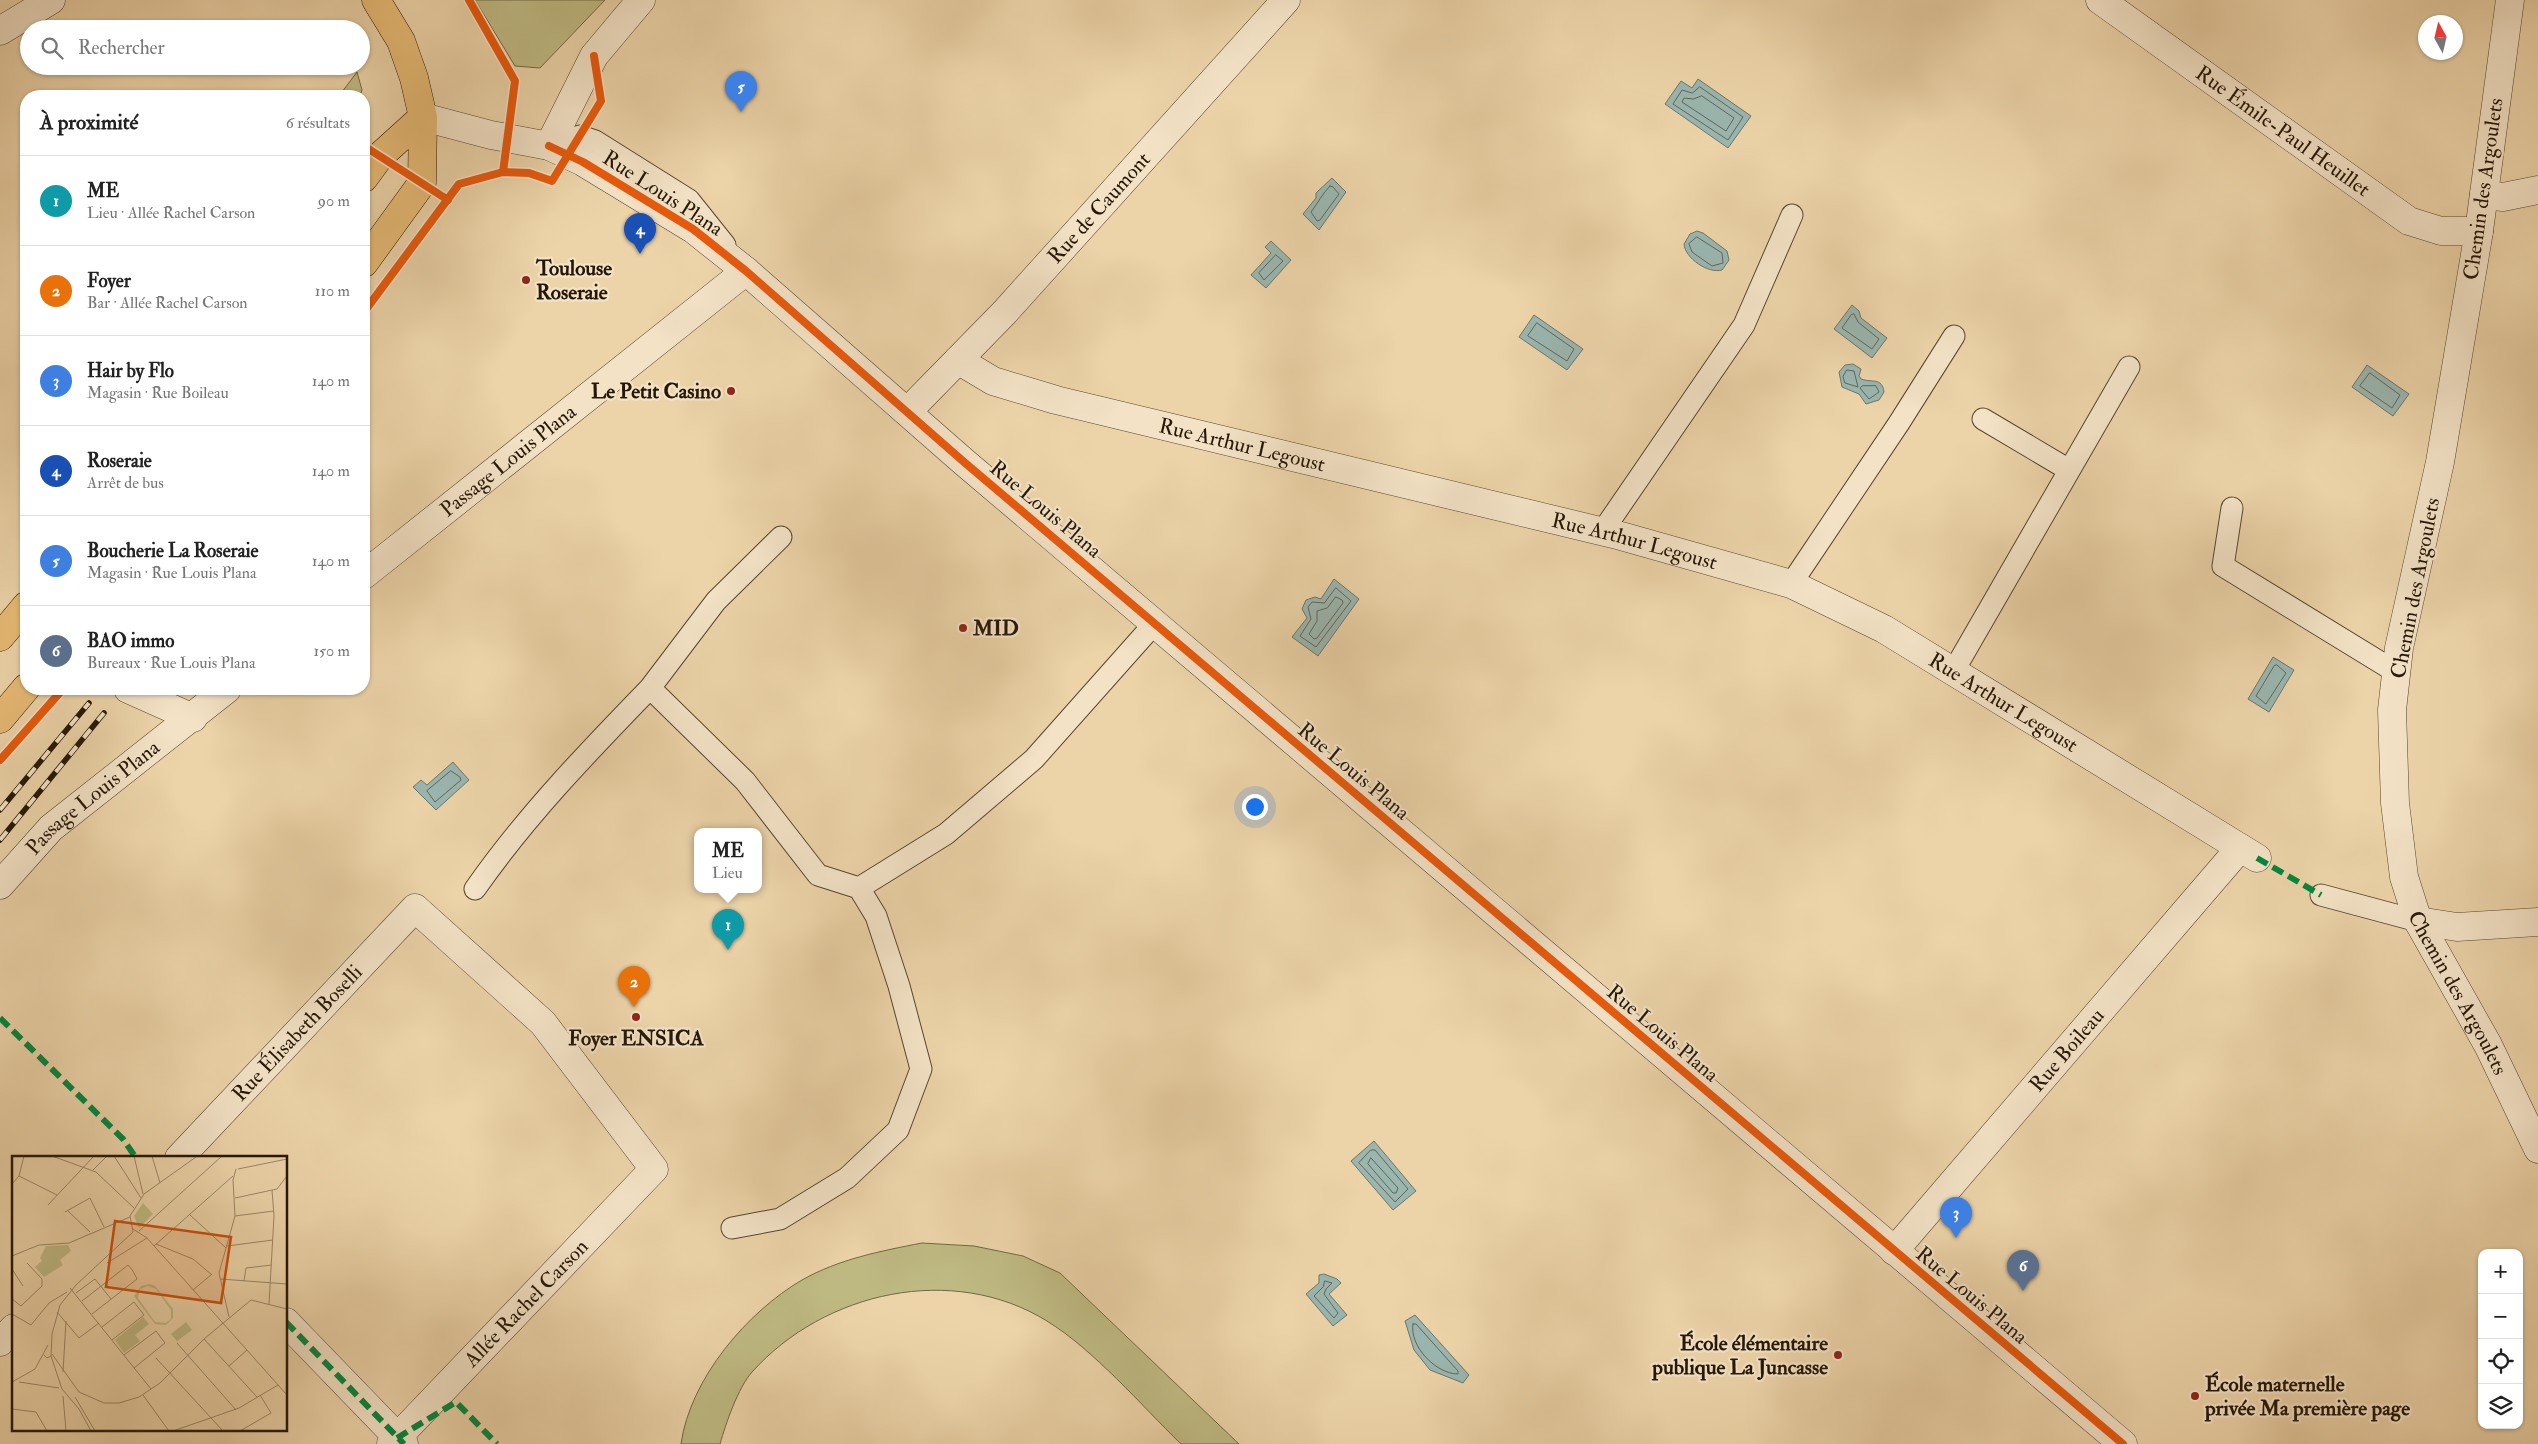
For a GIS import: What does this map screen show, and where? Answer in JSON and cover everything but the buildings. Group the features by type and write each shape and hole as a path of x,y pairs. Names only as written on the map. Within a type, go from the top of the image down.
{"main road":[{"path":"370,255 422,183 423,117 414,78 401,41 376,0"},
{"path":"370,170 380,156 423,117"},
{"path":"0,637 20,613"},
{"path":"0,718 20,695"}],"street":[{"path":"0,31 50,0"},
{"path":"549,146 594,56 641,0"},
{"name":"Rue de Caumont","path":"908,411 1010,305 1286,0"},
{"name":"Rue Émile-Paul Heuillet","path":"2100,0 2409,220 2441,231 2479,231"},
{"name":"Chemin des Argoulets","path":"2510,0 2479,231 2440,462 2399,648 2392,710 2395,803 2404,877 2418,922 2488,1045 2538,1149"},
{"name":"Rue Louis Plana","path":"423,117 491,135 549,146 583,162 693,229 746,270 964,462 1154,624 2123,1444"},
{"path":"2484,194 2503,196 2538,190"},
{"name":"Passage Louis Plana","path":"370,570 746,270"},
{"name":"Rue Arthur Legoust","path":"958,360 992,381 1056,400 1602,532 1791,584 1884,629 2249,853"},
{"path":"141,695 192,718"},
{"name":"Passage Louis Plana","path":"0,885 51,828 220,695"},
{"name":"Rue Boileau","path":"1894,1251 2249,853"},
{"name":"Rue Élisabeth Boselli","path":"181,1156 415,908 543,1023 654,1170"},
{"path":"2418,922 2457,927 2538,922"},
{"name":"Allée Rachel Carson","path":"398,1442 654,1170"},
{"path":"288,1324 398,1442"},
{"path":"0,1342 12,1330"}],"lane":[{"path":"1602,532 1744,325 1792,215"},
{"path":"1791,584 1900,423 1954,336"},
{"path":"1953,672 2129,366"},
{"path":"1983,419 2069,470"},
{"path":"2232,508 2223,566 2396,672"},
{"path":"475,889 507,843 586,754 650,688 716,601 780,537"},
{"path":"859,888 946,834 1034,758 1154,624"},
{"path":"650,688 745,781 818,875 859,888 876,916 899,986 921,1069 898,1130 847,1178 780,1219 732,1228"},
{"path":"2322,895 2418,922"}],"shaded area":[{"path":"475,0 605,0 540,68 515,66"},
{"path":"355,75 358,75 362,90 344,90"},
{"path":"922,1243 974,1246 1023,1256 1060,1273 1239,1444 1181,1444 1100,1362 1065,1333 1047,1321 1010,1303 972,1293 932,1290 892,1294 853,1305 816,1322 782,1344 752,1372 737,1396 720,1444 681,1444 696,1395 709,1372 724,1350 761,1310 802,1280 831,1266 876,1253"}],"water":[{"path":"1698,79 1751,116 1728,148 1665,104 1681,81 1692,88"},
{"path":"1332,178 1346,192 1319,230 1303,214 1316,198 1316,193"},
{"path":"1697,231 1703,233 1727,251 1729,260 1722,270 1710,270 1698,264 1688,255 1684,244 1690,234"},
{"path":"1271,241 1291,260 1266,288 1251,275 1271,253 1265,247"},
{"path":"1852,305 1859,311 1861,318 1887,338 1872,358 1834,329"},
{"path":"1534,315 1583,349 1567,370 1519,337"},
{"path":"1853,364 1861,369 1859,376 1861,379 1876,381 1881,384 1884,392 1879,400 1866,404 1859,394 1842,387 1839,372 1845,365"},
{"path":"2367,365 2409,394 2393,416 2352,387"},
{"path":"1334,579 1359,599 1318,656 1292,637 1307,618 1302,609 1306,600 1315,597 1321,599"},
{"path":"2273,657 2294,670 2269,712 2248,699"},
{"path":"453,762 469,780 436,810 413,787 421,780 427,785"},
{"path":"1374,1141 1416,1191 1393,1210 1351,1161"},
{"path":"1324,1274 1337,1279 1341,1283 1329,1294 1347,1315 1333,1326 1306,1294 1319,1283 1319,1275"},
{"path":"1415,1315 1469,1375 1463,1383 1430,1370 1414,1350 1405,1321"}],"railway":[{"path":"0,810 89,703"},
{"path":"0,840 104,713"}],"marked path":[{"path":"2257,858 2321,895"},
{"path":"0,1018 123,1139 135,1156"},
{"path":"288,1324 404,1444"},
{"path":"397,1438 456,1402 497,1444"}],"cycle path":[{"path":"469,0 515,81 503,172"},
{"path":"370,304 459,184 503,172 529,173 552,181 601,101 594,56"},
{"path":"549,146 583,162 693,229 746,271 964,462 2123,1444"},
{"path":"370,150 448,200"},
{"path":"0,760 58,695"}],"place":[{"name":"Boucherie La Roseraie","path":"741,112"},
{"name":"Roseraie","path":"640,254"},
{"name":"Toulouse Roseraie","path":"526,280"},
{"name":"Le Petit Casino","path":"731,391"},
{"name":"MID","path":"963,628"},
{"name":"ME","path":"728,950"},
{"name":"Foyer","path":"634,1007"},
{"name":"Foyer ENSICA","path":"636,1017"},
{"name":"Hair by Flo","path":"1956,1238"},
{"name":"BAO immo","path":"2023,1291"},
{"name":"École élémentaire publique La Juncasse","path":"1838,1355"},
{"name":"École maternelle privée Ma première page","path":"2195,1396"}]}
